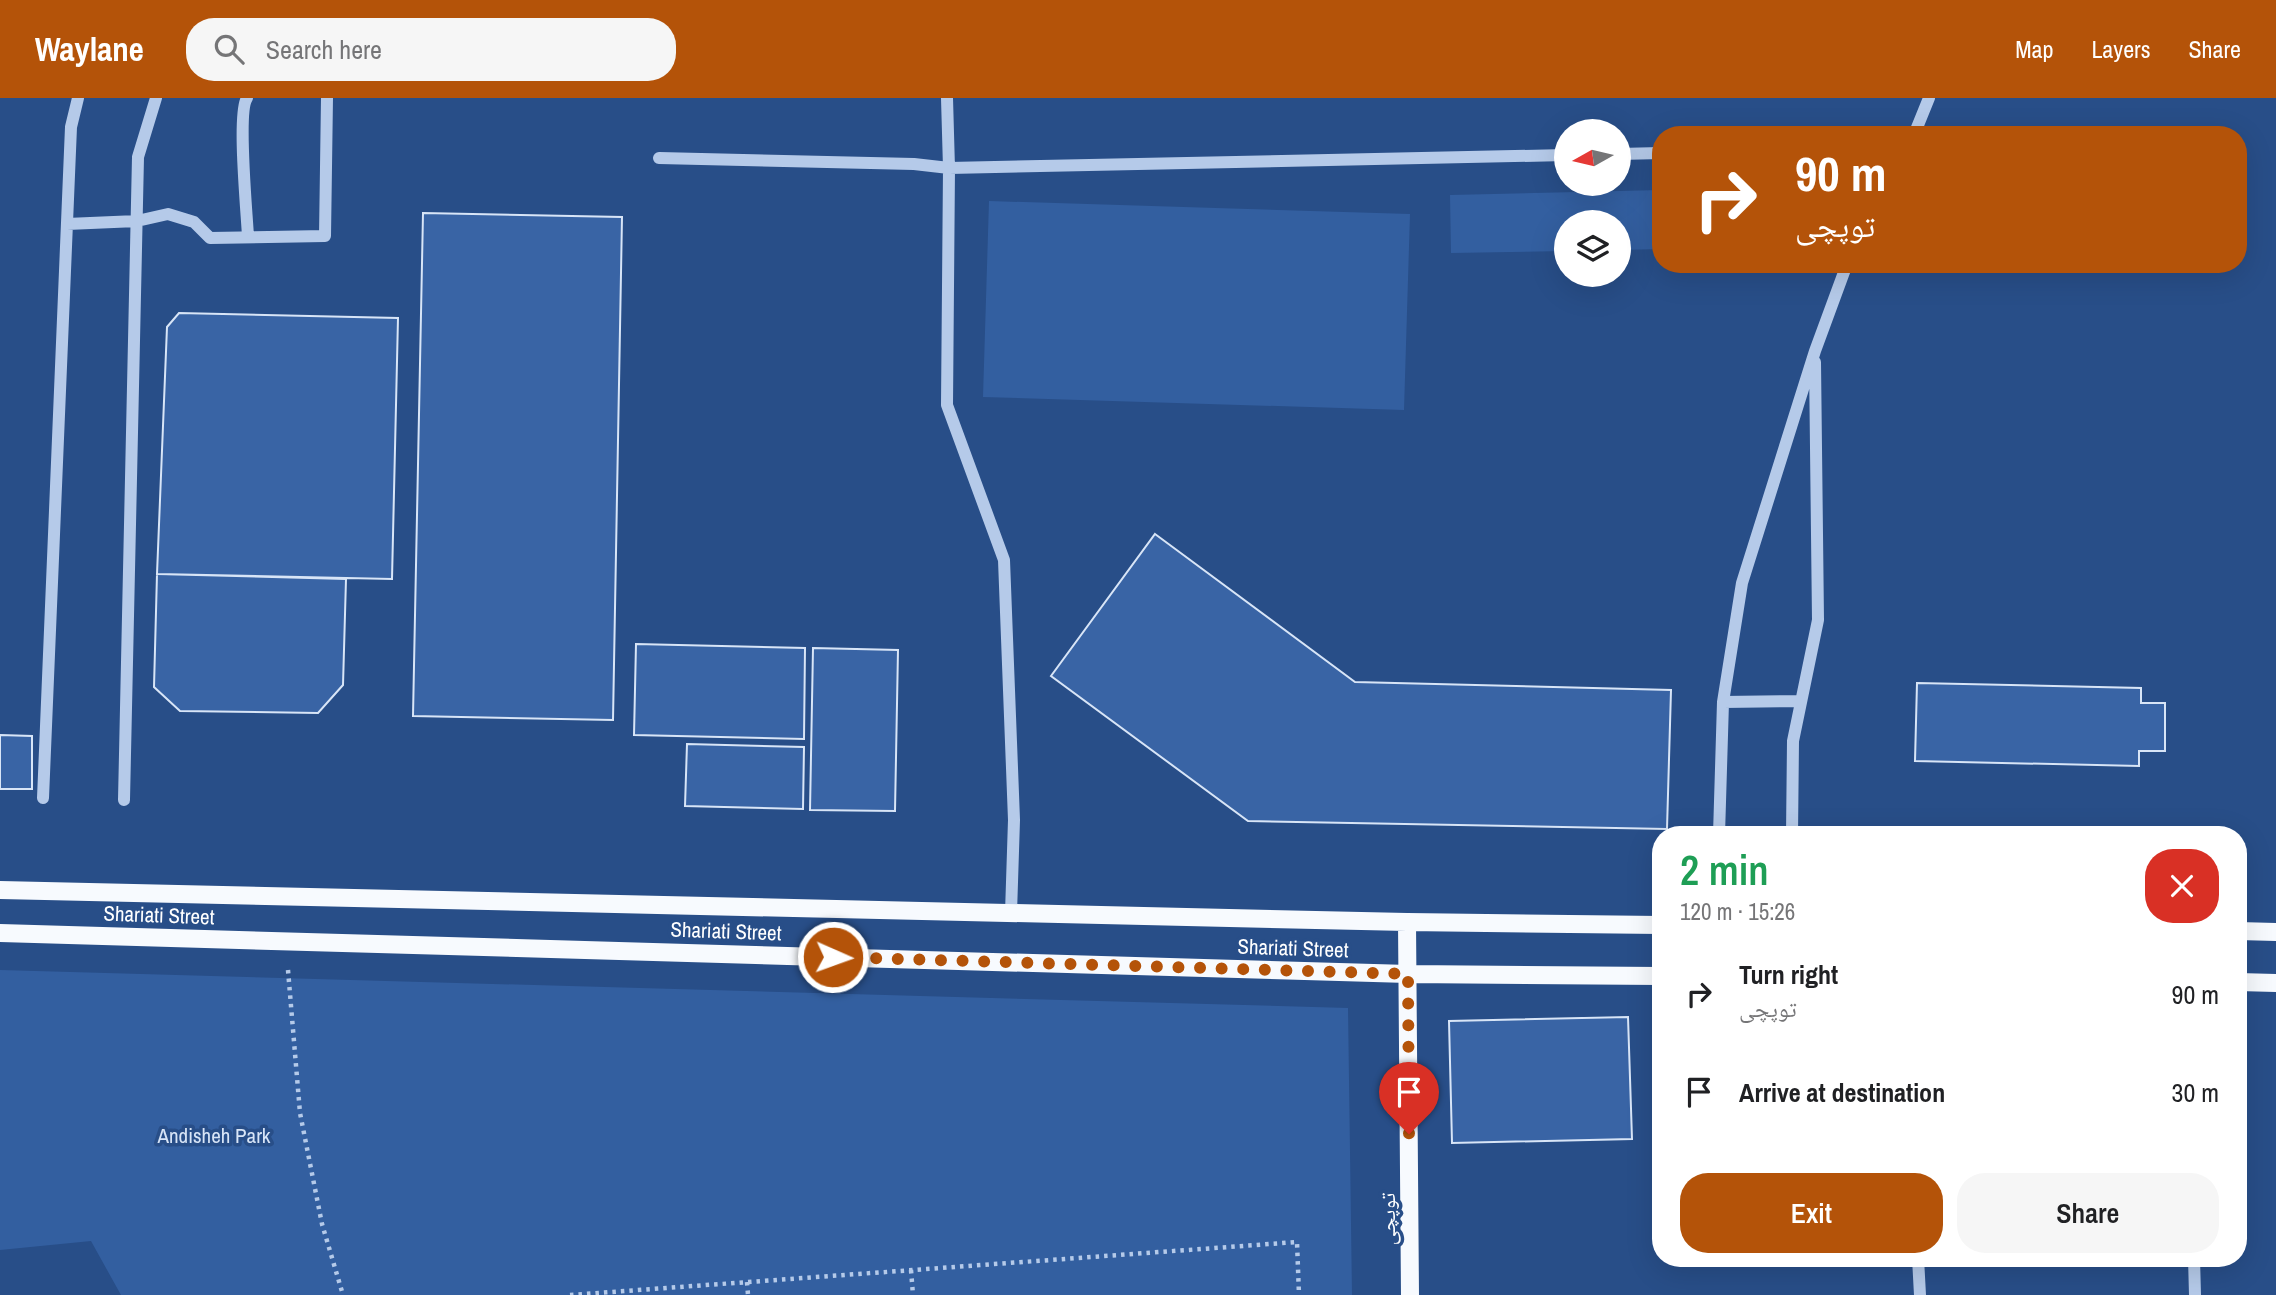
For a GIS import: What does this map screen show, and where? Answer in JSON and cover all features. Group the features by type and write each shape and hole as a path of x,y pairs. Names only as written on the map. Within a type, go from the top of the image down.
{"main road":[{"name":"Shariati Street","path":"0,890 1407,922 1652,925"},
{"name":"توپچی","path":"1407,922 1410,1295"},
{"path":"2247,931 2276,932"},
{"name":"Shariati Street","path":"0,933 1408,974 1652,976"},
{"path":"2247,982 2276,983"}],"street":[{"path":"43,798 71,127 78,98"},
{"path":"124,800 138,157 156,98"},
{"path":"247,98 244,103 244,132 248,237"},
{"path":"67,224 137,221 168,214 194,222 210,238 325,236 327,98"},
{"path":"947,98 950,168 947,405 1004,560 1014,820 1012,913"},
{"path":"1918,126 1929,98"},
{"path":"1631,154 1652,153"},
{"path":"659,158 915,164 950,168 1554,155"},
{"path":"1719,826 1723,702 1742,583 1815,351 1844,273"},
{"path":"1792,826 1793,741 1818,620 1815,351"},
{"path":"1723,702 1801,701"},
{"path":"1919,1267 1920,1295"},
{"path":"2194,1267 2195,1295"}],"path":[{"path":"286,941 300,1113 322,1224 343,1295"},
{"path":"570,1295 1297,1242 1299,1295"},
{"path":"911,1270 913,1295"},
{"path":"747,1282 748,1295"}],"green space":[{"path":"1652,190 1652,249 1631,250 1631,210 1554,210 1554,251 1451,253 1450,195 1554,193 1554,196 1631,196 1631,191"},
{"path":"989,201 1410,214 1404,410 983,397"},
{"name":"Andisheh Park","path":"0,970 1348,1008 1352,1295 121,1295 91,1241 0,1250"}],"building":[{"path":"423,213 622,217 613,720 413,716"},
{"path":"179,313 398,318 392,579 157,574 167,327"},
{"path":"1155,534 1355,682 1671,690 1667,826 1652,826 1652,829 1248,821 1051,676"},
{"path":"157,574 346,579 343,685 318,713 180,711 154,687"},
{"path":"636,644 805,648 804,739 634,735"},
{"path":"813,648 898,650 895,811 810,810"},
{"path":"1917,683 2141,688 2141,703 2165,703 2165,751 2139,751 2139,766 1915,761"},
{"path":"0,735 32,736 32,789 0,789"},
{"path":"687,744 804,747 803,809 685,806"},
{"path":"1628,1017 1632,1139 1452,1143 1449,1021"}],"route":[{"path":"833,957 1408,974 1409,1134"}]}
